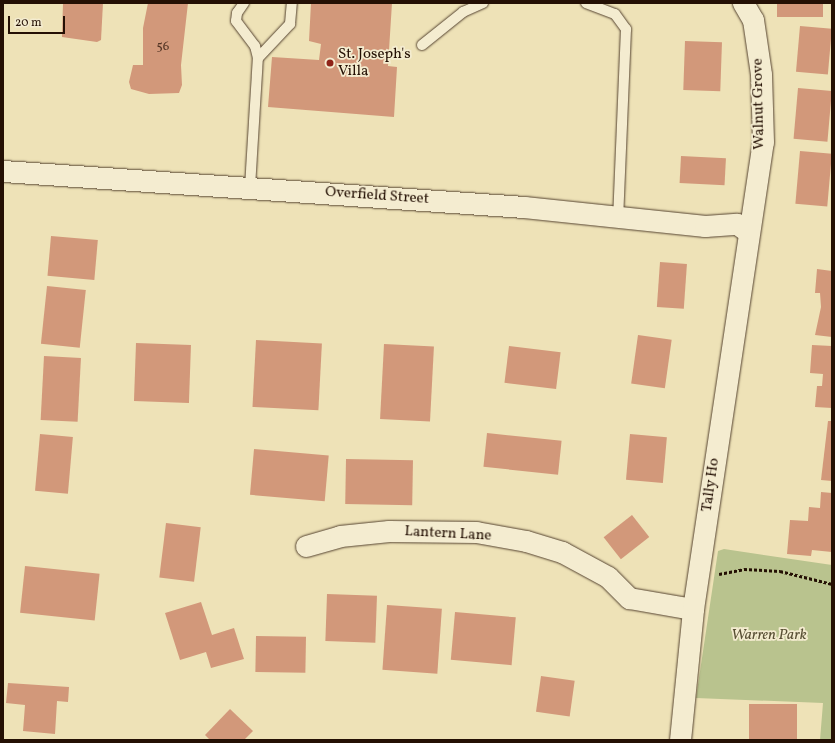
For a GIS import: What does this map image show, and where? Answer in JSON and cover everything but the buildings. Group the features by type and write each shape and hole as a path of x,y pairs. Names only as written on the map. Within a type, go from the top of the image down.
{"street":[{"name":"Walnut Grove","path":"743,3 753,20 761,74 762,142 747,231"},
{"name":"Overfield Street","path":"3,171 250,187 618,217 705,226 737,224 747,231"},
{"name":"Tally Ho","path":"680,740 693,609 747,231"},
{"name":"Lantern Lane","path":"306,546 340,536 389,531 476,532 526,541 562,552 608,577 629,598 693,609"}],"lane":[{"path":"244,3 237,14 236,21 255,46 258,58 250,187"},
{"path":"258,58 290,24 292,3"},
{"path":"422,45 463,12 483,3"},
{"path":"586,3 615,14 626,29 618,217"}],"path":[{"path":"697,585 714,575 744,569 780,571 832,584"}],"green space":[{"name":"Warren Park","path":"724,549 832,565 832,740 820,740 823,703 696,698 718,551"}],"place":[{"name":"St. Joseph's Villa","path":"330,63"}]}
